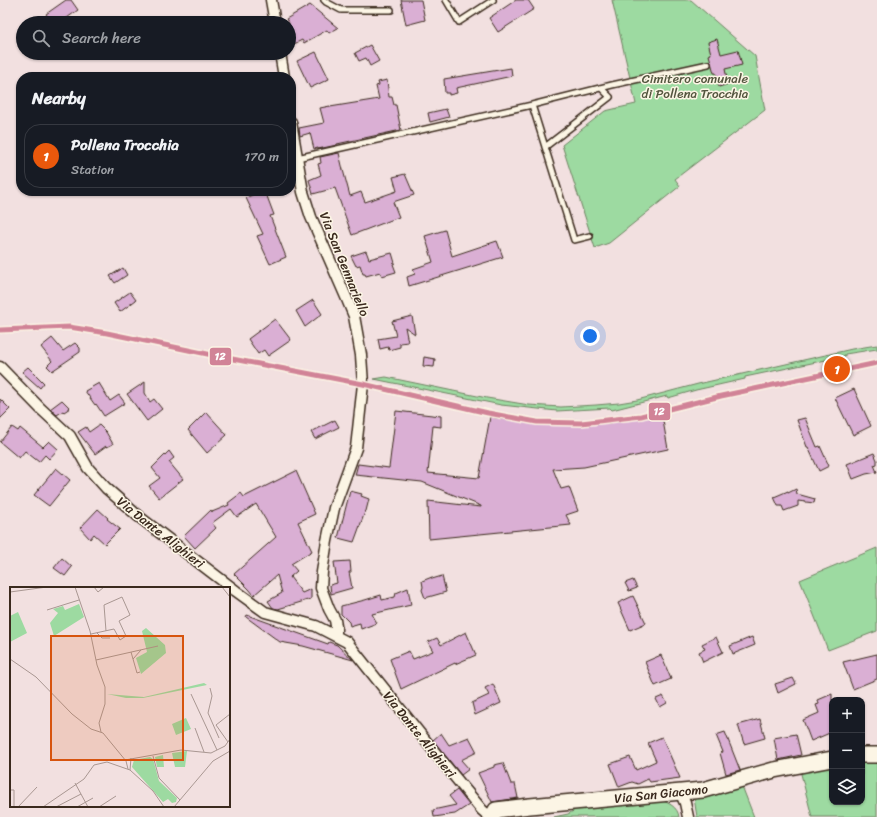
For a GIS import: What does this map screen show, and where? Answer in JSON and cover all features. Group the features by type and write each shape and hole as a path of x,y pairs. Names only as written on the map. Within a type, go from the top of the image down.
{"street":[{"path":"271,0 274,16"},
{"path":"281,60 283,72"},
{"name":"Via San Gennariello","path":"296,152 303,192 311,217 354,316 361,355 363,384 356,448 334,508 322,572 322,588 329,609 335,620 336,636"},
{"name":"Via Dante Alighieri","path":"0,367 70,436 88,468 106,488 138,516 265,612 316,626 347,642 476,802 487,807 493,815"},
{"path":"865,755 877,755"},
{"name":"Via San Giacomo","path":"493,815 703,790 774,770 829,760"},
{"path":"680,792 686,803 688,817"}],"lane":[{"path":"324,0 340,10 390,10"},
{"path":"446,0 458,22 494,0"},
{"path":"297,158 708,64"},
{"path":"545,147 610,97 601,88"},
{"path":"532,105 574,240 590,236"}],"green space":[{"name":"Cimitero comunale di Pollena Trocchia","path":"612,0 691,0 755,56 765,110 675,179 680,186 609,243 595,248 562,145 605,111 636,104"},
{"path":"877,345 877,349 845,354 845,356 745,377 745,379 612,410 610,408 557,411 501,405 374,379 386,377 487,398 529,405 561,407 596,405 637,400 698,384 852,349"},
{"path":"877,548 877,631 828,650 800,580"},
{"path":"877,761 877,817 812,817 800,770 829,765 829,805 865,805 865,762"},
{"path":"742,786 754,817 697,817 694,798"},
{"path":"659,800 666,802 675,808 679,817 554,817 568,814 582,806"}],"building":[{"path":"66,0 71,0 78,10 70,16 47,16 46,14"},
{"path":"401,0 421,0 425,20 406,25"},
{"path":"516,0 528,0 534,9 498,32 489,18"},
{"path":"310,5 338,28 329,33 327,30 304,43 302,40 296,43 296,16 291,16"},
{"path":"717,39 721,54 738,50 742,65 725,69 728,84 719,87 716,73 714,73 709,55 711,54 708,42"},
{"path":"370,45 379,61 370,66 366,58 359,61 355,53"},
{"path":"316,52 329,79 310,88 297,61"},
{"path":"511,68 512,76 456,88 457,93 449,95 449,93 445,93 444,79"},
{"path":"387,80 389,97 392,97 394,105 396,105 401,130 318,149 314,149 310,133 300,136 299,128 324,123 320,108 379,99 376,86 379,85 378,82"},
{"path":"446,109 449,117 430,122 428,113"},
{"path":"339,153 350,196 361,192 365,202 397,191 393,177 405,174 414,195 393,202 399,217 352,235 335,188 313,194 309,180 321,175 318,164 321,163 320,157"},
{"path":"250,196 267,196 274,215 270,216 286,257 270,264 257,236 263,234 246,198"},
{"path":"445,230 452,256 497,241 503,257 409,286 407,277 415,274 413,269 433,262 425,236"},
{"path":"366,251 369,259 392,253 395,263 393,264 396,272 382,276 380,272 366,276 363,274 360,265 356,266 351,256"},
{"path":"123,268 127,275 115,283 110,276"},
{"path":"130,292 136,300 120,312 114,303"},
{"path":"313,300 322,314 305,327 296,311"},
{"path":"412,316 415,334 405,327 408,342 400,343 400,347 389,350 388,347 380,349 378,339 396,336 392,321"},
{"path":"275,319 291,340 268,356 264,350 258,354 248,339"},
{"path":"52,338 63,351 75,343 80,348 80,352 52,371 47,366 52,361 41,347"},
{"path":"424,357 435,359 434,367 423,366"},
{"path":"28,367 44,383 40,388 22,372"},
{"path":"145,382 145,393 150,402 154,399 162,409 147,421 127,394"},
{"path":"99,383 110,401 119,395 125,403 104,416 85,391"},
{"path":"854,389 871,426 853,435 835,398"},
{"path":"0,399 10,409 0,419"},
{"path":"62,400 70,408 57,415 50,409"},
{"path":"396,411 441,416 441,427 433,426 428,473 479,478 490,417 543,425 609,423 662,415 668,449 584,467 553,469 561,489 569,487 578,511 566,515 571,525 429,539 428,501 481,506 422,482 355,475 358,464 389,468"},
{"path":"206,412 227,435 207,453 188,430"},
{"path":"805,418 817,447 820,446 829,466 819,471 807,447 797,420"},
{"path":"335,420 339,427 315,439 311,432"},
{"path":"99,425 106,432 113,444 107,447 106,446 95,454 78,432 86,427 89,432"},
{"path":"12,427 18,431 20,428 43,447 49,441 58,449 49,459 45,455 39,462 25,451 19,458 0,442"},
{"path":"169,451 174,458 169,462 183,479 159,498 149,486 160,478 152,468"},
{"path":"874,453 877,464 874,465 877,472 853,479 847,464"},
{"path":"56,468 70,480 49,506 34,495"},
{"path":"296,471 315,514 298,522 312,551 291,564 297,571 290,577 302,593 311,589 311,599 278,609 273,608 268,601 282,593 277,575 254,595 234,574 276,537 256,504 237,517 231,509 212,523 216,528 195,548 184,536 211,510 212,512 229,505 228,503 241,493 244,497"},
{"path":"796,489 797,494 815,499 814,503 798,501 798,506 784,511 782,506 778,506 774,497"},
{"path":"350,491 362,494 361,496 369,499 354,542 338,538"},
{"path":"98,509 108,518 107,519 120,529 105,544 94,534 90,539 80,528"},
{"path":"62,558 72,567 65,576 54,568"},
{"path":"350,561 351,572 349,572 352,588 331,594 330,585 337,583 334,562"},
{"path":"442,576 446,592 425,598 422,590 422,581 432,577 432,579"},
{"path":"633,580 637,588 629,591 625,583"},
{"path":"408,588 411,605 372,614 377,623 361,629 360,623 350,626 349,622 341,614 341,606 381,595 382,600 395,597 396,593"},
{"path":"633,596 646,623 630,630 618,603"},
{"path":"247,615 328,644 329,642 337,645 353,660 303,646 280,642 246,617"},
{"path":"466,632 476,655 455,663 401,689 390,659 409,651 413,659 433,651 428,642 437,638 441,645"},
{"path":"716,637 723,652 703,662 699,652 705,649 702,644"},
{"path":"752,637 755,645 733,654 730,646"},
{"path":"877,654 877,679 853,689 843,662"},
{"path":"661,655 671,679 655,686 645,662"},
{"path":"793,678 796,684 778,693 775,684"},
{"path":"493,684 501,703 475,715 472,703 489,695 485,688"},
{"path":"832,694 832,697 829,697 829,733 811,741 803,720 819,713 816,705 819,704 818,700"},
{"path":"663,696 667,703 660,707 656,699"},
{"path":"760,719 765,738 744,744 738,725"},
{"path":"725,732 740,770 726,774 720,753 723,752 716,735"},
{"path":"441,733 449,745 469,737 477,752 461,760 469,769 461,775 433,740"},
{"path":"796,734 801,755 778,760 774,738"},
{"path":"662,737 680,778 650,782 648,779 638,784 632,782 619,787 610,764 630,757 636,770 656,761 648,743"},
{"path":"503,763 511,784 515,784 518,798 492,802 478,773 494,767 494,765"},
{"path":"457,790 469,805 455,814 434,817 433,810 456,805 449,796"}],"transit line":[{"name":"12","path":"0,330 69,327 107,333 363,384 488,413 537,422 581,423 641,416 721,396 877,363"}],"place":[{"name":"Pollena Trocchia","path":"837,369"}]}
